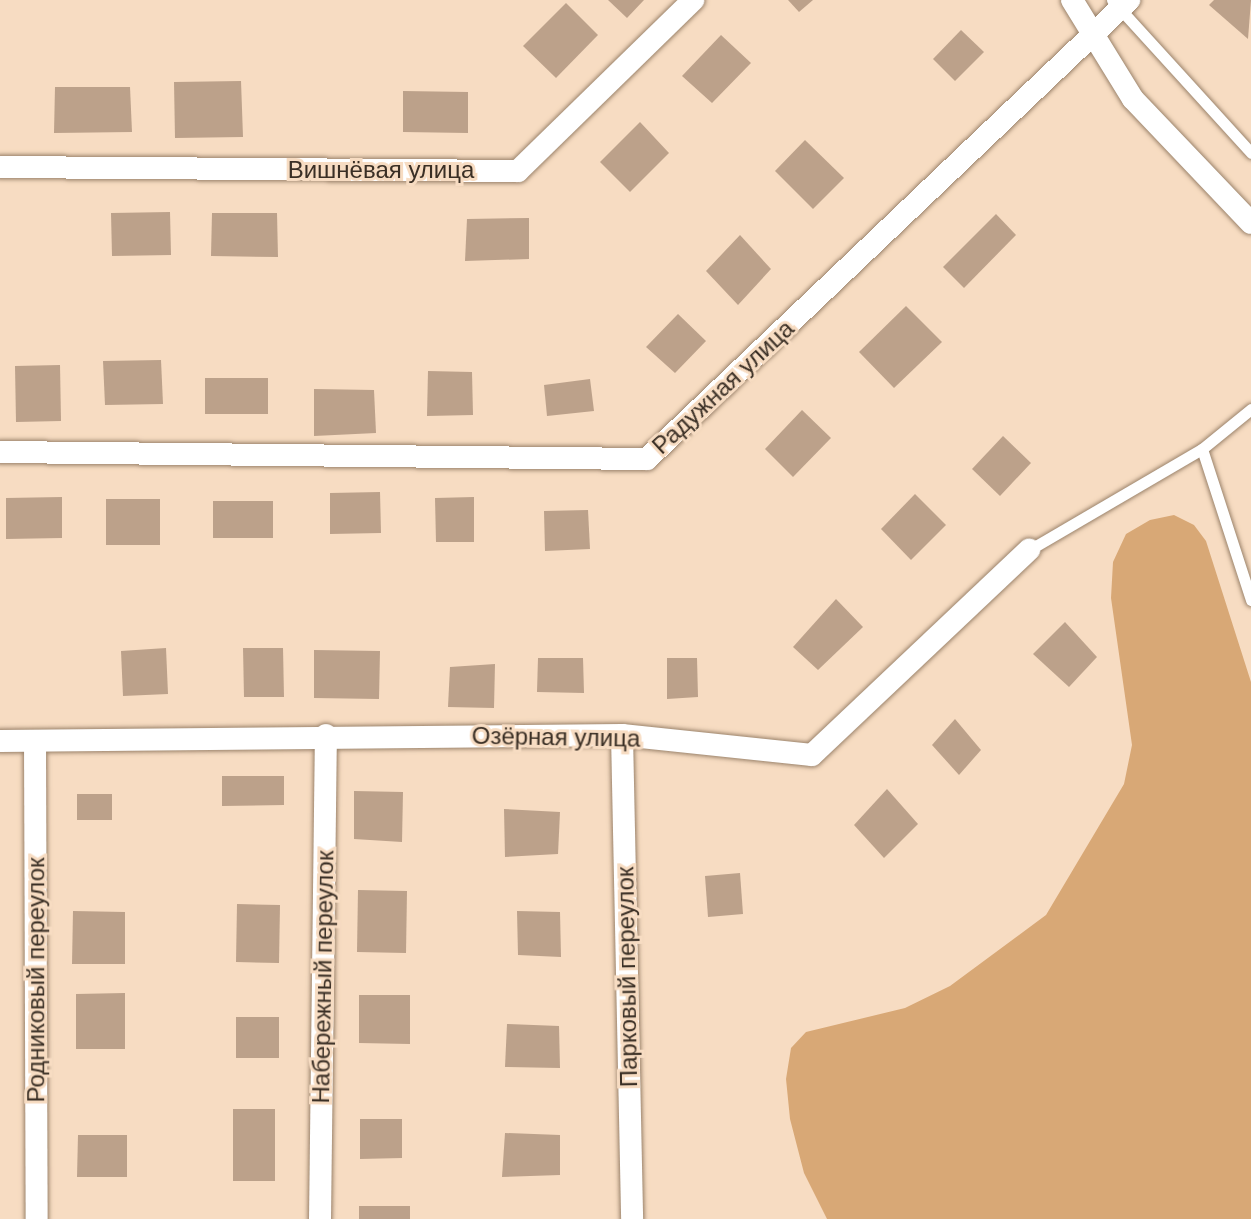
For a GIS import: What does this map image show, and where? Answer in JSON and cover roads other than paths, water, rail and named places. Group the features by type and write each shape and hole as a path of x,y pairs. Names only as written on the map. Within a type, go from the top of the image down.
{"street":[{"name":"Вишнёвая улица","path":"0,167 518,171 693,0"},
{"path":"1072,0 1092,38 1133,99 1251,223"},
{"name":"Радужная улица","path":"0,452 647,459 1092,38 1120,3"},
{"name":"Озёрная улица","path":"0,741 326,735 622,735 812,755 1029,550"},
{"name":"Набережный переулок","path":"320,1219 326,735"},
{"name":"Парковый переулок","path":"622,735 632,1219"},
{"name":"Родниковый переулок","path":"35,742 37,1219"}],"lane":[{"path":"1120,3 1251,153"},
{"path":"1029,550 1202,449 1251,409"},
{"path":"1202,449 1251,600"}]}
